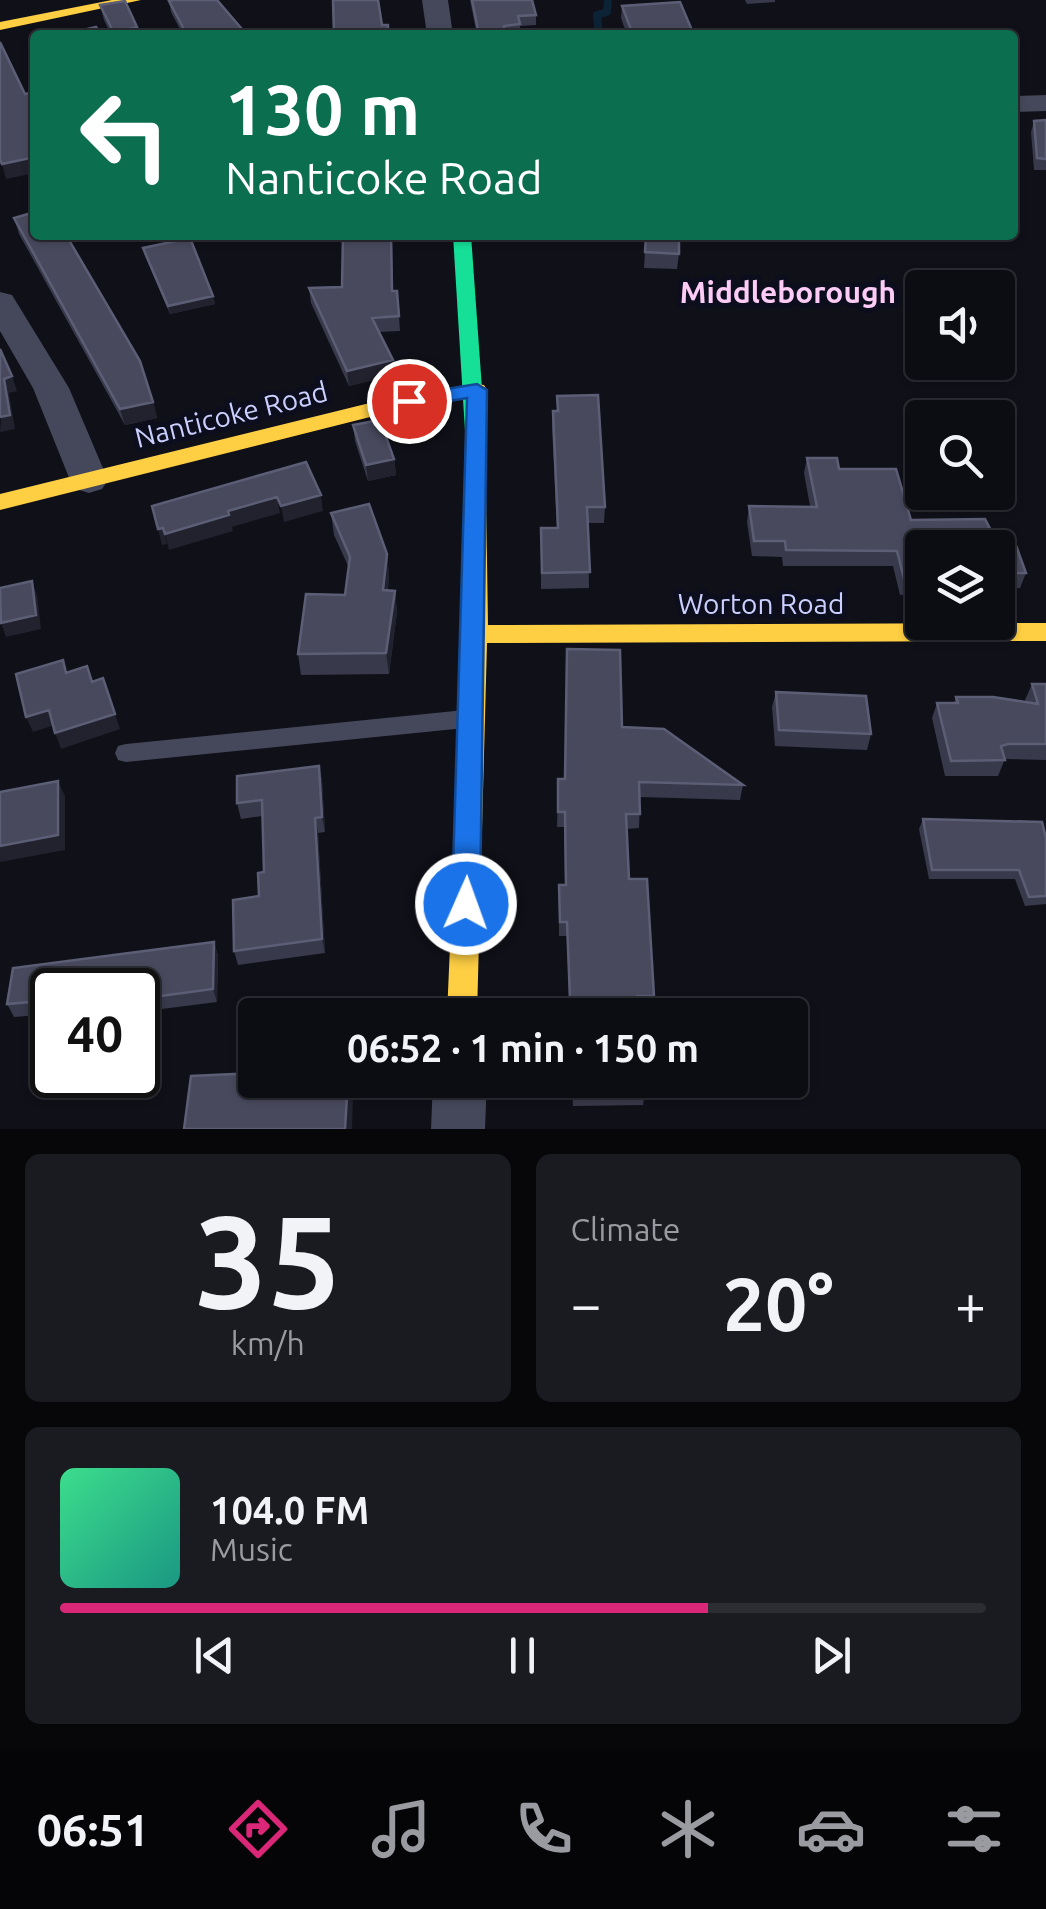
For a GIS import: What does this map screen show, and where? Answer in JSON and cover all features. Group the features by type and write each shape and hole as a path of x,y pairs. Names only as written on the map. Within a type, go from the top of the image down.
{"street":[{"path":"0,26 134,0"},
{"path":"436,0 439,30"},
{"path":"1018,104 1046,103"},
{"path":"462,240 477,390 475,634 463,998"},
{"path":"0,302 51,388 89,480"},
{"name":"Nanticoke Road","path":"0,502 386,406 477,390"},
{"name":"Worton Road","path":"475,634 1046,632"},
{"path":"458,1129 459,1098"}],"lane":[{"path":"126,753 472,718"}],"building":[{"path":"217,0 243,30 184,30 169,1"},
{"path":"333,0 378,0 382,25 388,25 388,30 334,30"},
{"path":"472,0 532,0 536,15 518,16 520,24 504,26 505,30 478,30"},
{"path":"125,1 137,27 112,30 100,5"},
{"path":"680,2 692,30 631,30 622,6"},
{"path":"0,42 25,94 30,93 30,158 2,164"},
{"path":"1046,120 1046,159 1037,158 1034,121"},
{"path":"30,213 30,240 69,240 140,361 153,402 120,409 14,218"},
{"path":"191,240 213,296 168,306 143,248"},
{"path":"343,240 391,240 392,291 397,291 399,316 372,318 393,360 347,371 309,288 342,287"},
{"path":"646,240 679,240 679,254 645,252"},
{"path":"0,349 12,376 4,379 10,415 0,417"},
{"path":"598,395 605,507 587,507 590,572 542,573 541,528 558,528 553,411 558,411 557,396"},
{"path":"380,420 394,459 366,465 353,425"},
{"path":"807,458 837,458 839,469 896,469 911,520 985,519 991,530 905,530 905,579 897,551 786,550 785,541 754,541 749,506 817,507"},
{"path":"306,462 321,495 281,506 277,497 165,534 163,528 158,529 152,506"},
{"path":"369,504 387,554 383,590 395,591 386,653 298,654 306,594 345,595 350,557 331,513"},
{"path":"1015,543 1026,573 1015,573"},
{"path":"32,581 36,615 1,623 0,588"},
{"path":"567,649 620,650 622,727 664,729 743,785 639,782 640,814 626,814 629,879 647,879 654,996 570,998 567,922 560,922 559,885 566,885 565,812 558,812 558,779 565,779"},
{"path":"63,660 66,673 87,666 92,682 103,678 115,714 55,733 49,710 26,717 16,674"},
{"path":"1032,684 1046,684 1046,744 1001,746 1005,760 951,761 937,703 958,703 956,697 993,697 1038,704"},
{"path":"776,692 866,696 871,734 779,730"},
{"path":"319,766 322,817 315,818 322,939 234,951 233,900 259,896 258,873 264,872 262,800 237,803 237,776"},
{"path":"58,781 58,835 0,846 0,792"},
{"path":"923,819 1042,822 1046,838 1046,896 1029,897 1019,870 932,870"},
{"path":"214,942 213,989 160,996 160,968 30,968 30,1002 7,1004 13,968"},
{"path":"238,1074 238,1098 347,1098 345,1129 184,1129 191,1076"}],"waterway":[{"path":"598,30 597,15 607,12 608,0"}],"traffic: fast":[{"path":"462,240 475,431"}],"traffic: slow":[{"path":"0,26 134,0"},
{"path":"0,502 386,406 477,390"},
{"path":"463,998 476,625 475,431"},
{"path":"475,634 1046,632"}],"district":[{"name":"Middleborough","path":"788,292"}],"route":[{"path":"409,401 477,390 475,634 466,904"}]}
